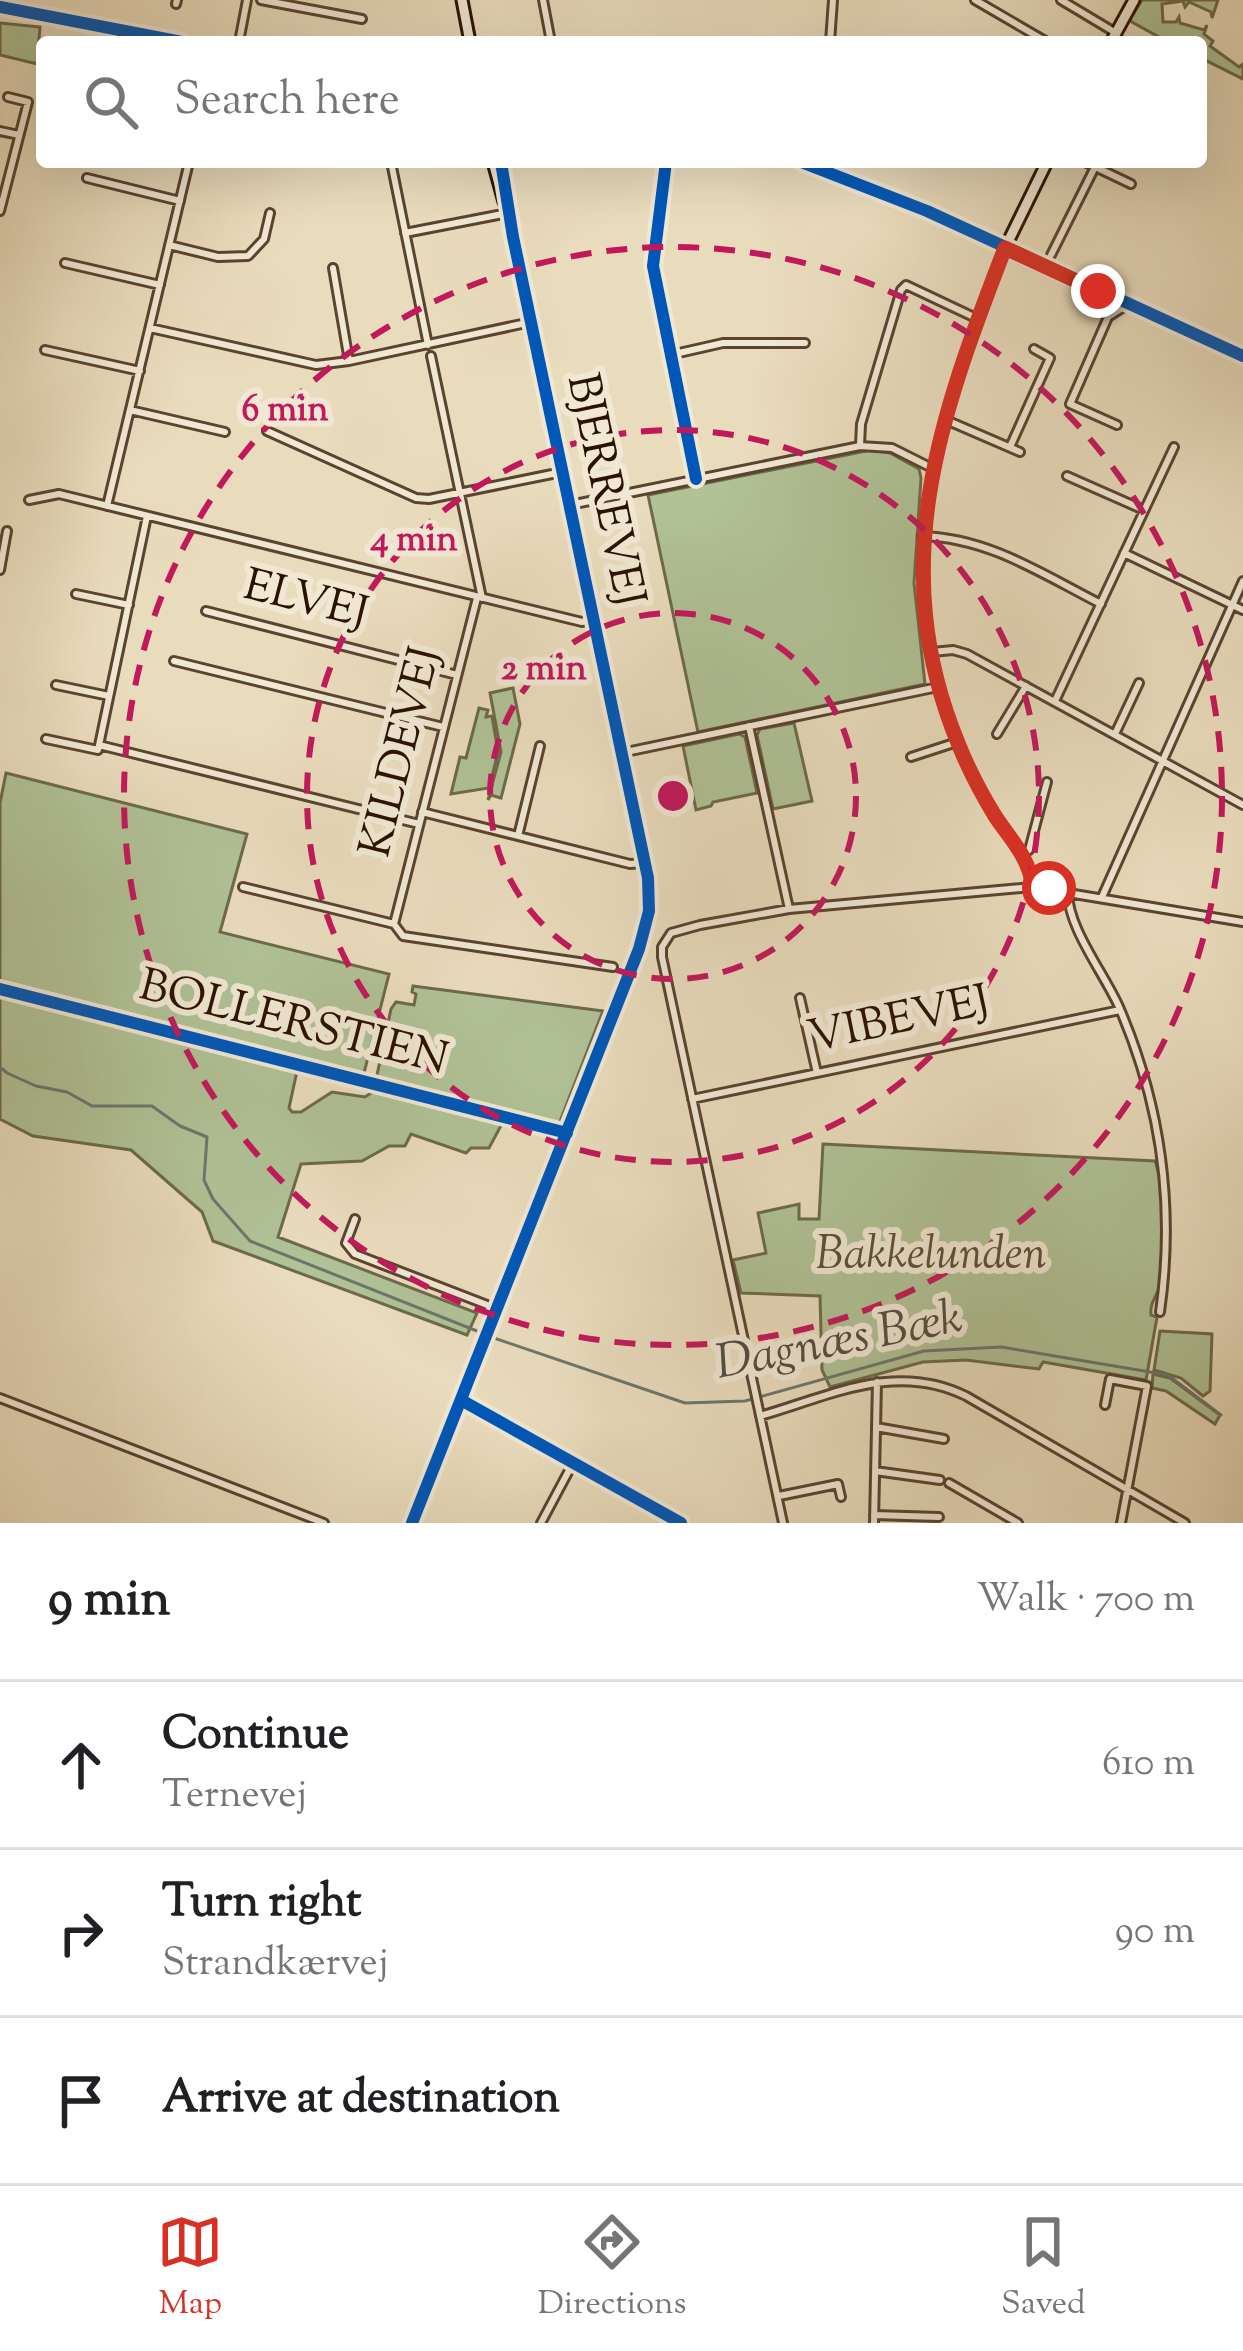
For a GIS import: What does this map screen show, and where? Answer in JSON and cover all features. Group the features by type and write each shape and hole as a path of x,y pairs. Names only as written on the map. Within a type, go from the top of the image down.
{"street":[{"path":"240,36 247,0"},
{"path":"261,0 362,19"},
{"path":"462,0 470,36"},
{"path":"543,0 550,36"},
{"path":"830,36 833,0"},
{"path":"1061,0 1112,36"},
{"path":"1114,36 1134,0"},
{"path":"982,2 1038,36"},
{"path":"0,7 151,36"},
{"path":"0,211 3,181 28,102 8,97"},
{"path":"0,130 19,135"},
{"path":"107,506 187,168"},
{"path":"392,168 428,345"},
{"name":"BJERREVEJ","path":"498,168 650,896 647,924 499,1310"},
{"path":"665,168 653,266 696,478"},
{"path":"826,168 1243,359"},
{"path":"1033,887 1023,854 996,817 957,742 938,686 924,607 922,536 932,468 979,320 1005,248 1044,168"},
{"path":"1051,255 1098,168"},
{"path":"1103,168 1131,184"},
{"path":"87,178 179,201"},
{"path":"169,245 218,257 248,256 264,239 270,213"},
{"path":"405,233 508,213"},
{"path":"65,263 160,285"},
{"path":"332,268 349,362"},
{"path":"860,446 861,424 901,290 906,285 979,320"},
{"path":"1117,425 1070,404 1108,317 1127,305"},
{"path":"150,328 316,365 531,322"},
{"path":"670,355 723,344 805,343"},
{"path":"1010,447 1050,358 1034,349"},
{"path":"45,350 140,371"},
{"path":"431,356 479,598"},
{"path":"130,410 225,432"},
{"path":"946,420 1020,452"},
{"path":"267,431 416,498 460,494 562,472"},
{"path":"570,506 860,446 892,448 932,468"},
{"path":"1055,701 1174,447"},
{"path":"1067,476 1144,511"},
{"path":"29,500 59,494 479,598 581,622 593,620"},
{"path":"46,739 98,750 147,516"},
{"path":"0,570 7,531"},
{"path":"922,536 962,538 985,546 1101,604"},
{"path":"1124,553 1243,610"},
{"path":"1102,897 1243,581"},
{"path":"76,594 129,605"},
{"name":"KILDEVEJ","path":"394,925 479,598"},
{"name":"ELVEJ","path":"206,610 457,675"},
{"path":"931,652 968,654 1243,805"},
{"path":"174,661 443,728"},
{"path":"1115,734 1138,683"},
{"path":"56,685 110,696"},
{"path":"621,753 938,686"},
{"path":"997,734 1026,686"},
{"path":"749,726 789,909"},
{"path":"911,757 957,742"},
{"path":"99,745 419,824"},
{"path":"518,836 540,746"},
{"path":"1023,854 1047,782"},
{"path":"422,812 630,864 644,863"},
{"path":"243,886 394,925 403,936 614,967"},
{"path":"783,1523 662,957 671,933 789,909 1033,887 1243,922"},
{"path":"1068,891 1073,923 1120,1010 1149,1092 1162,1161 1167,1246 1160,1312"},
{"path":"800,998 817,1073"},
{"name":"VIBEVEJ","path":"692,1100 1120,1010"},
{"path":"355,1219 346,1244 355,1254 499,1310 412,1523"},
{"path":"759,1414 877,1382 911,1379 948,1388 1185,1523"},
{"path":"1106,1406 1110,1379 1147,1385 1121,1523"},
{"path":"877,1382 874,1519 939,1517"},
{"path":"0,1398 324,1523"},
{"path":"461,1400 681,1523"},
{"path":"876,1427 944,1439"},
{"path":"541,1523 573,1463"},
{"path":"875,1471 945,1482 1018,1523"},
{"path":"778,1496 838,1484 841,1497"}],"green space":[{"path":"1142,0 1218,0 1212,18 1211,12 1189,2 1185,7 1183,1 1162,4 1163,22 1176,22 1179,17 1180,23 1204,30 1207,25 1207,36 1157,36 1130,19"},
{"path":"0,23 40,27 36,64 0,55"},
{"path":"1207,36 1213,41 1210,46 1239,67 1243,64 1243,79 1207,61"},
{"path":"871,450 890,453 919,469 914,583 925,684 698,732 648,495"},
{"path":"513,688 520,724 501,798 491,795 488,800 501,752 490,693"},
{"path":"479,708 488,710 486,717 492,716 498,752 489,788 451,794 460,757 466,758"},
{"path":"794,723 812,801 773,809 757,735 760,729"},
{"path":"739,734 745,737 757,793 696,810 683,746"},
{"path":"6,773 247,834 220,932 389,974 363,1077 0,982 0,803"},
{"path":"413,986 603,1011 559,1124 376,1080 391,1009 396,1002 414,1005"},
{"path":"0,997 297,1071 292,1112 301,1112 332,1092 365,1097 377,1089 504,1120 489,1148 471,1148 466,1153 411,1134 405,1146 389,1146 362,1161 301,1164 278,1237 477,1313 467,1335 213,1241 202,1212 131,1150 33,1136 0,1119"},
{"name":"Bakkelunden","path":"823,1144 1155,1161 1164,1243 1162,1276 1151,1307 1151,1315 1157,1317 1146,1380 1043,1362 1039,1369 966,1360 923,1362 830,1387 822,1370 820,1296 741,1293 733,1260 766,1253 758,1213 799,1204 799,1219 819,1219"},
{"path":"1160,1331 1212,1334 1210,1391 1203,1396 1181,1378 1154,1370"},
{"path":"1153,1374 1170,1378 1220,1415 1215,1424 1166,1391 1152,1388"}],"waterway":[{"name":"Dagnæs Bæk","path":"0,1067 92,1106 152,1106 180,1126 207,1137 204,1180 213,1199 250,1241 482,1333"},
{"name":"Dagnæs Bæk","path":"491,1337 685,1403 745,1401 924,1351 1001,1347 1168,1375 1221,1415"}],"cycle path":[{"path":"0,7 151,36"},
{"path":"412,1523 639,949 649,911 648,878 502,168"},
{"path":"665,168 653,266 696,479"},
{"path":"816,168 927,211 1243,356"},
{"name":"BOLLERSTIEN","path":"0,989 567,1133"},
{"path":"461,1400 681,1523"}],"route":[{"path":"1049,888 1033,887 1023,854 996,817 957,742 926,629 922,536 932,468 1005,248 1098,291"}]}
